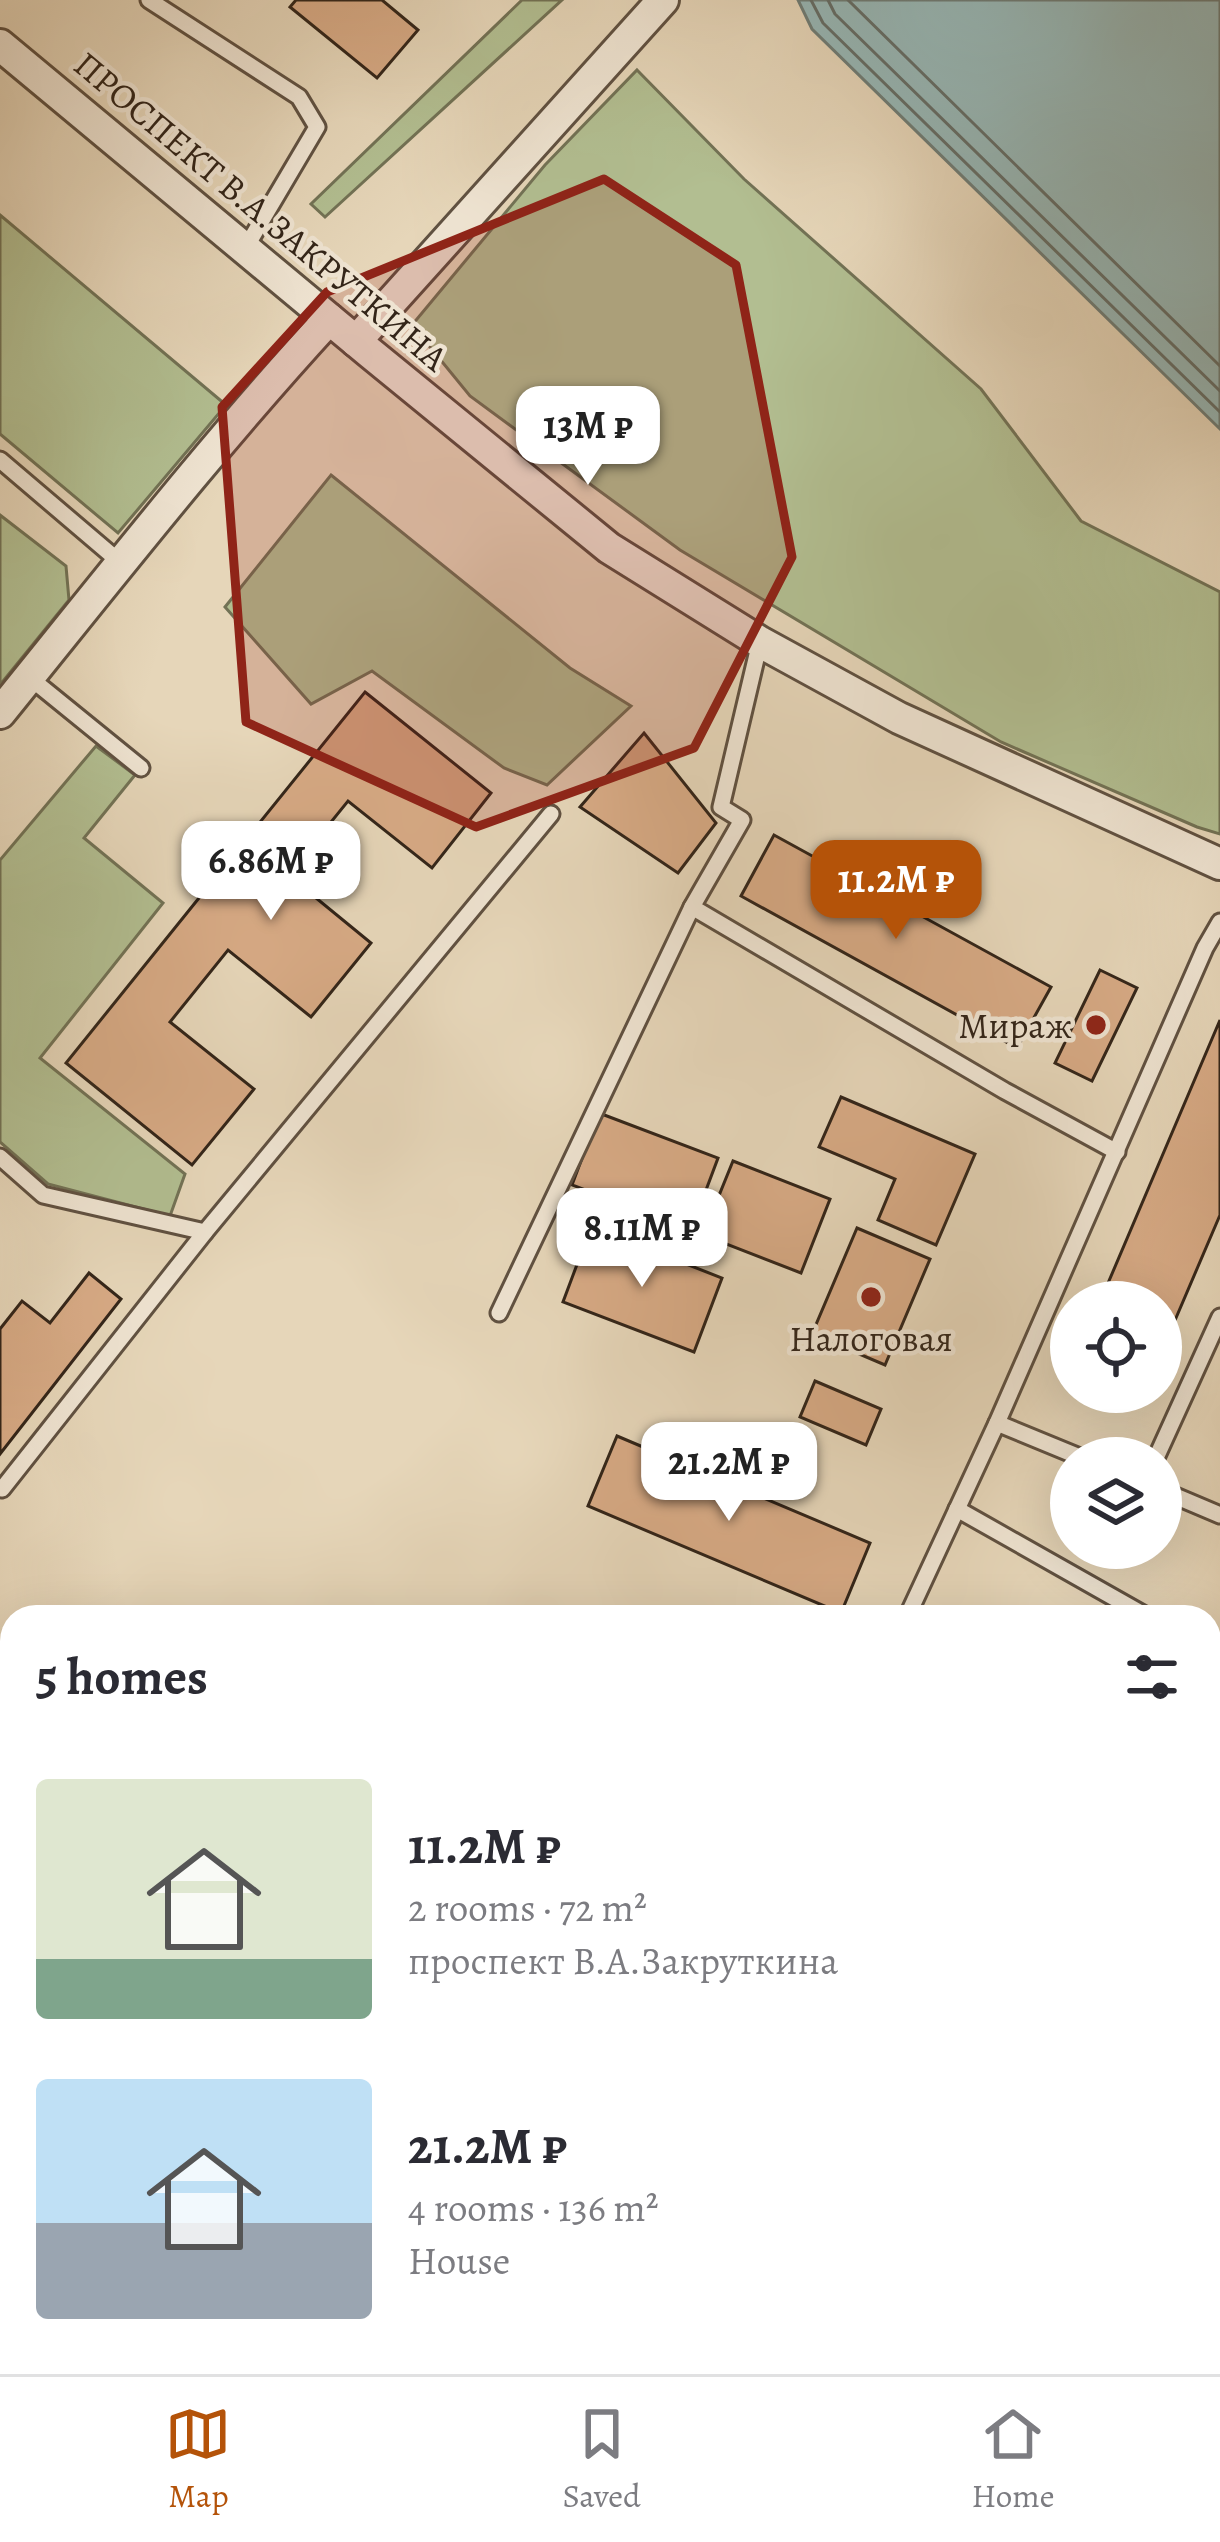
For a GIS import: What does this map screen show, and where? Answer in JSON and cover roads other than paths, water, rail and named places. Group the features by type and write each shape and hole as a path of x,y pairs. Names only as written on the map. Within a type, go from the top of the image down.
{"street":[{"path":"356,340 663,0"},
{"name":"ПРОСПЕКТ В.А.ЗАКРУТКИНА","path":"0,45 610,548 760,642 898,718 1220,865"},
{"path":"0,713 329,319"}],"lane":[{"path":"149,0 299,97 316,127 245,249"},
{"path":"0,460 121,563"},
{"path":"499,1312 692,907 742,820 721,807 760,642"},
{"path":"29,677 141,768"},
{"path":"2,1489 205,1232 551,814"},
{"path":"692,907 1117,1152"},
{"path":"913,1605 1220,922"},
{"path":"0,1157 43,1196 205,1232"},
{"path":"1166,1437 1220,1317"},
{"path":"997,1423 1050,1445"},
{"path":"1182,1499 1220,1515"},
{"path":"957,1509 1127,1605"}],"water":[{"path":"798,0 1220,0 1220,429 812,29"}],"place":[{"name":"Мираж","path":"1096,1025"},
{"name":"Налоговая","path":"871,1297"}]}
